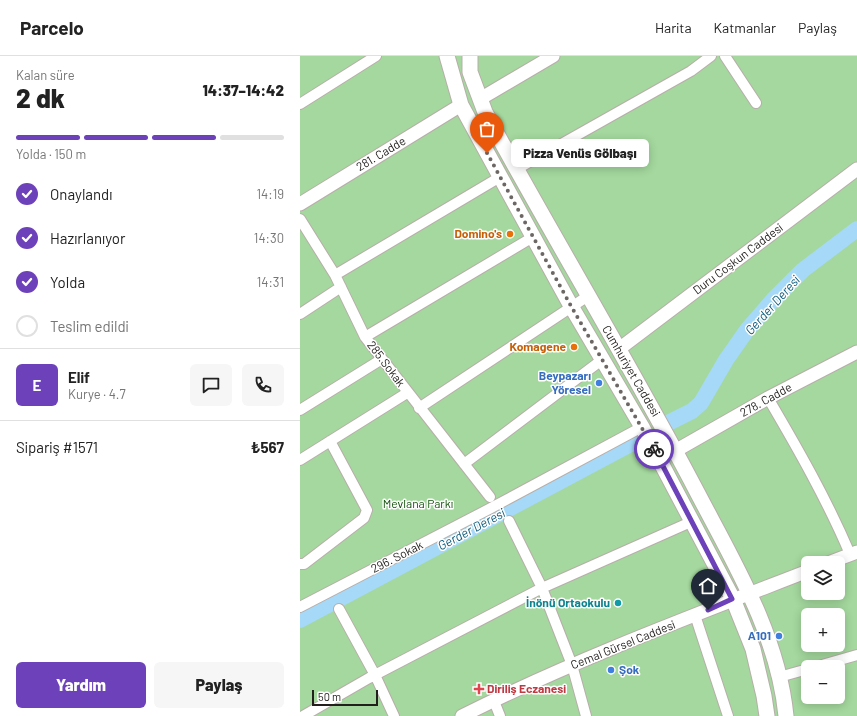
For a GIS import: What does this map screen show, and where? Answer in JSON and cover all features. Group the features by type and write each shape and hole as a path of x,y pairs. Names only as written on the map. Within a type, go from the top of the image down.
{"main road":[{"name":"Cumhuriyet Caddesi","path":"447,56 462,105 571,306 642,427 732,599 753,649 763,689 767,716"},
{"name":"Cumhuriyet Caddesi","path":"470,56 470,72 485,112 619,349 675,451 750,594 768,638 779,677 786,716"}],"street":[{"path":"300,104 376,56"},
{"path":"480,99 553,56"},
{"path":"517,169 690,71 711,56"},
{"path":"724,56 756,103"},
{"name":"281. Cadde","path":"300,204 462,105"},
{"name":"Duru Coşkun Caddesi","path":"619,349 857,169"},
{"path":"334,275 500,177"},
{"name":"285.Sokak","path":"300,219 341,287 365,337 490,497"},
{"path":"365,337 533,237"},
{"path":"300,314 341,287"},
{"path":"419,408 588,296"},
{"name":"278. Cadde","path":"675,451 768,398 856,353"},
{"path":"300,410 382,359"},
{"path":"464,464 603,359"},
{"path":"300,460 407,392"},
{"path":"768,398 854,553"},
{"name":"296. Sokak","path":"300,607 492,508 642,427"},
{"path":"300,564 304,564 364,518 367,514 367,510 330,441"},
{"path":"509,521 542,588 572,665 586,716"},
{"path":"303,716 374,675 542,588 692,521"},
{"name":"Cemal Gürsel Caddesi","path":"462,716 572,665 732,599 750,594 801,574"},
{"path":"339,609 394,716"},
{"path":"695,615 728,716"},
{"path":"840,660 857,655"},
{"path":"779,677 801,671"},
{"path":"494,701 500,716"}],"green space":[{"name":"Mevlana Parkı","path":"300,56 857,56 857,716 300,716"}],"waterway":[{"name":"Gerder Deresi","path":"666,424 692,411 701,403 726,360 747,330 773,300 803,270 857,229"},
{"name":"Gerder Deresi","path":"300,620 642,438"}],"way so far":[{"path":"487,153 571,306 640,422 654,449"}],"place":[{"name":"Pizza Venüs Gölbaşı","path":"487,153"},
{"name":"Domino's","path":"510,234"},
{"name":"Komagene","path":"574,347"},
{"name":"Beypazarı Yöresel","path":"599,383"},
{"name":"İnönü Ortaokulu","path":"618,603"},
{"name":"A101","path":"779,636"},
{"name":"Şok","path":"611,670"},
{"name":"Diriliş Eczanesi","path":"479,689"}],"route":[{"path":"654,449 732,599 708,610"}]}
